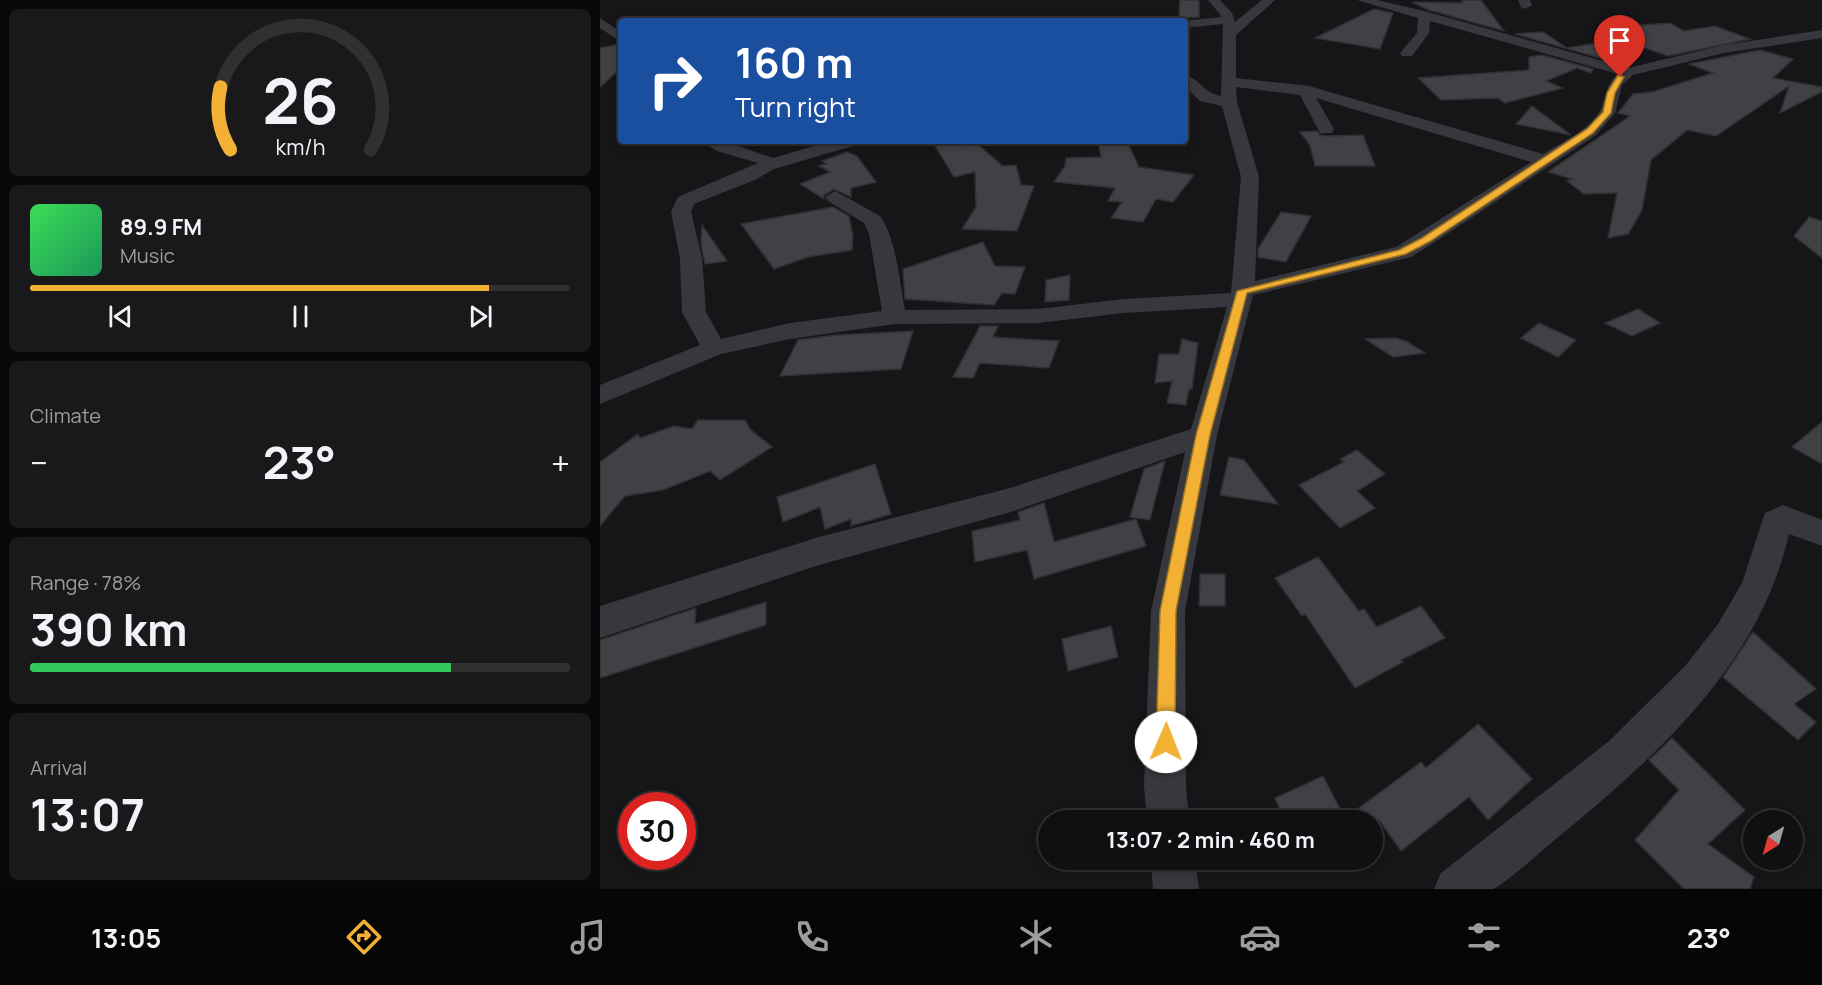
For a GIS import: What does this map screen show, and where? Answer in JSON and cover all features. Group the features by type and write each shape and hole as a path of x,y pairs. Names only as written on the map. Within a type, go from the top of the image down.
{"street":[{"path":"1188,23 1224,17 1269,0"},
{"path":"1363,0 1476,31 1561,51 1628,72"},
{"path":"1407,53 1423,33 1424,15"},
{"path":"1167,810 1165,786 1168,611 1203,435 1241,295 1250,177 1228,92 1224,17"},
{"path":"600,22 618,36"},
{"path":"600,395 714,348 790,331 896,317 1038,316 1241,295 1403,252 1425,240 1602,120 1607,113 1615,84 1628,72 1724,49 1822,34"},
{"path":"1188,82 1204,98 1228,92 1304,89 1544,160"},
{"path":"1304,89 1326,129"},
{"path":"716,144 765,159 768,165"},
{"path":"714,348 694,312 691,258 681,212 686,201 752,176 768,165 840,144"},
{"path":"835,197 873,220 879,234 896,317"},
{"path":"600,622 819,551 1011,500 1203,435"},
{"path":"1457,889 1594,780 1687,690 1728,639 1756,590 1776,522 1783,518 1822,532"},
{"path":"1174,870 1176,889"}],"building":[{"path":"1180,0 1199,0 1199,17 1179,18"},
{"path":"1461,0 1481,0 1504,31 1429,10 1412,2 1463,3"},
{"path":"1374,9 1393,13 1380,49 1315,38"},
{"path":"1670,23 1684,31 1715,26 1750,39 1668,56 1631,43 1600,58 1515,34 1543,32 1567,48 1634,37 1614,27"},
{"path":"618,45 618,71 600,87 600,48"},
{"path":"1760,50 1793,59 1773,78 1822,87 1822,92 1780,113 1789,86 1716,136 1687,130 1651,160 1642,210 1628,234 1608,238 1617,193 1584,194 1567,181 1572,179 1548,172 1630,116 1618,113 1633,94 1652,92 1713,73 1689,64"},
{"path":"1542,55 1593,69 1591,73 1577,68 1546,81 1563,88 1505,103 1498,98 1441,100 1418,78 1529,70 1529,57"},
{"path":"1532,106 1571,135 1516,124"},
{"path":"1317,131 1320,135 1327,136 1363,135 1375,166 1315,166 1310,145 1300,132"},
{"path":"934,144 965,144 967,146 977,144 1003,166 1016,165 1021,185 1034,186 1017,231 962,229 976,207 975,172 954,177"},
{"path":"1099,144 1128,144 1139,167 1194,175 1173,202 1156,199 1143,222 1111,218 1122,202 1108,201 1115,188 1054,182 1065,166 1066,158 1101,157"},
{"path":"847,152 857,156 876,182 851,188 851,197 834,189 824,195 824,199 800,184 830,172 819,166 826,164 822,161"},
{"path":"833,207 849,216 853,236 852,250 808,257 774,269 741,224"},
{"path":"1281,212 1311,216 1286,262 1258,257 1258,249"},
{"path":"1809,217 1822,221 1822,258 1794,236"},
{"path":"702,225 727,261 705,264 701,244"},
{"path":"983,242 995,266 1025,267 1015,294 1002,293 994,305 905,299 903,269"},
{"path":"1070,275 1069,300 1045,302 1046,280"},
{"path":"1638,309 1660,323 1632,336 1605,323"},
{"path":"1539,323 1576,340 1558,357 1521,338"},
{"path":"980,326 998,326 993,337 1059,341 1049,368 980,363 973,378 953,377"},
{"path":"913,331 901,369 780,376 798,340 836,335"},
{"path":"1395,338 1406,341 1425,353 1393,357 1365,339"},
{"path":"1182,339 1198,343 1192,389 1189,389 1186,405 1167,403 1172,381 1155,383 1159,354 1179,354"},
{"path":"698,420 745,420 751,430 772,447 720,480 710,471 663,490 625,496 600,526 600,462 638,434 640,438 674,426 692,429"},
{"path":"1822,422 1822,464 1792,447"},
{"path":"1357,450 1385,474 1357,491 1375,508 1340,528 1299,485 1344,462 1340,459"},
{"path":"1229,457 1244,460 1278,504 1220,495"},
{"path":"1165,461 1150,520 1130,517 1144,469"},
{"path":"875,464 891,514 851,526 851,519 825,529 820,507 783,522 777,497"},
{"path":"1044,503 1054,542 1136,519 1146,546 1034,579 1027,550 975,562 972,531 1020,520 1018,512"},
{"path":"1318,557 1359,611 1364,609 1377,627 1421,606 1445,638 1401,660 1403,662 1355,688 1305,614 1302,616 1275,578"},
{"path":"1200,574 1225,574 1225,606 1199,606"},
{"path":"766,602 766,625 600,678 600,640 696,608 695,624"},
{"path":"1111,626 1118,657 1068,671 1062,639"},
{"path":"1753,632 1816,689 1794,704 1816,722 1798,740 1723,677"},
{"path":"1478,724 1532,779 1488,820 1469,797 1401,851 1383,826 1383,810 1356,810 1421,762 1426,768"},
{"path":"1672,738 1745,810 1708,844 1754,877 1750,889 1684,889 1635,840 1679,790 1649,760"},
{"path":"1323,776 1340,809 1280,810 1275,798"}],"route":[{"path":"1166,742 1168,611 1203,435 1242,291 1403,252 1425,240 1590,131 1607,113 1611,93 1620,77"}]}
